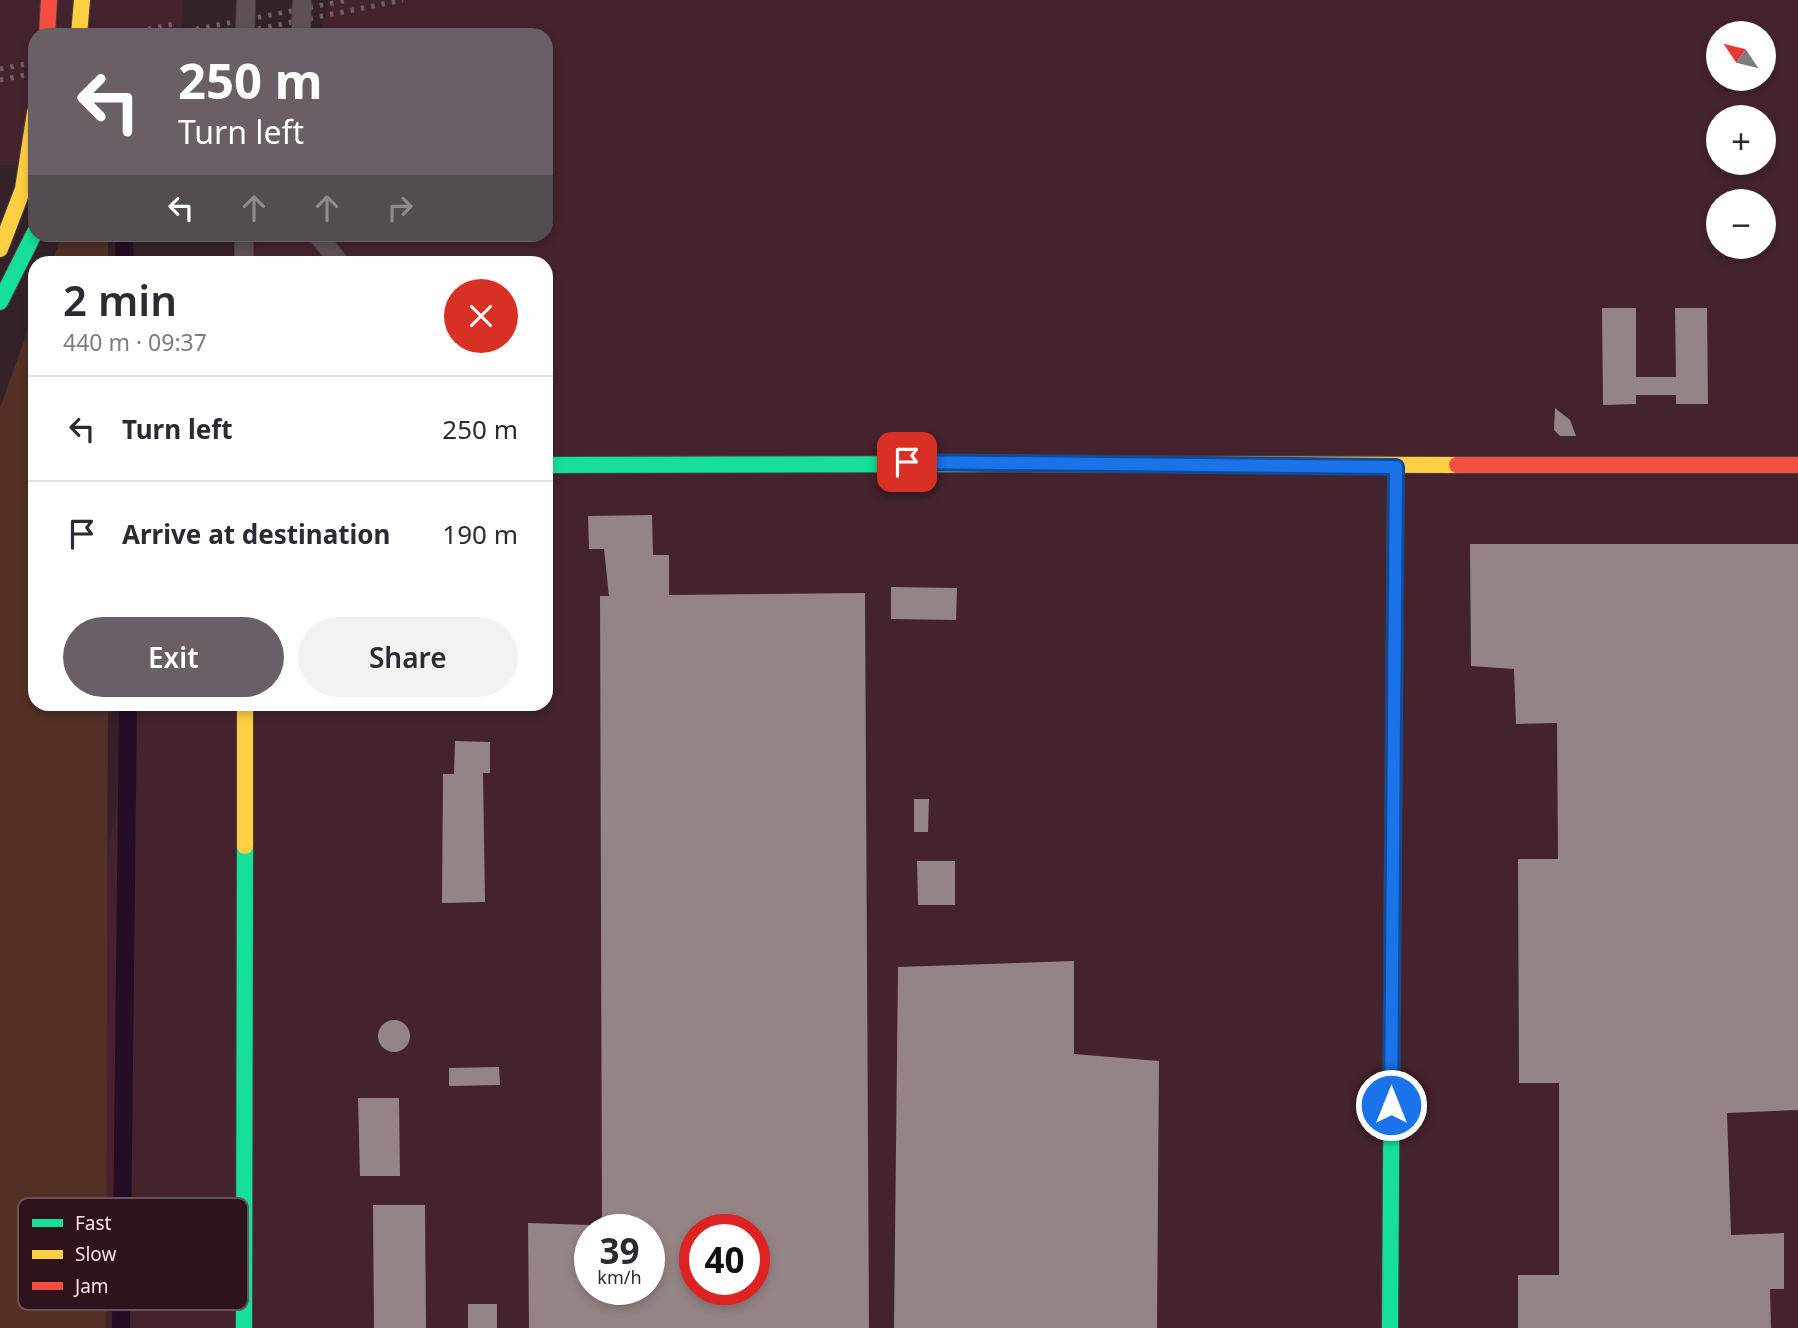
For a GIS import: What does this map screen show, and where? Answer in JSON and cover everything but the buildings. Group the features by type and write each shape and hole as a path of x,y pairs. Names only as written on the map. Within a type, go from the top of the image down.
{"street":[{"path":"47,28 49,0"},
{"path":"80,28 82,0"},
{"path":"244,28 246,0"},
{"path":"301,28 302,0"},
{"path":"0,249 23,189 28,157"},
{"path":"0,302 30,242"},
{"path":"323,242 334,256"},
{"path":"553,465 920,462 1396,467 1798,465"},
{"path":"1390,1328 1396,467"},
{"path":"244,1198 245,711"},
{"path":"244,1310 244,1328"}],"shaded area":[{"path":"0,0 183,0 182,28 28,28 28,165 0,165"},
{"path":"329,0 1798,0 1798,1328 49,1328 49,1310 248,1310 248,1198 53,1198 54,1147 134,711 553,711 553,256 253,256 257,242 553,242 553,28 321,28"},
{"path":"59,242 108,242 108,256 54,256"},
{"path":"28,330 28,711 108,711 106,1198 18,1198 18,1310 106,1310 106,1328 0,1328 0,408"}],"waterway":[{"path":"124,242 125,256"},
{"path":"122,1198 128,711"},
{"path":"121,1310 121,1328"}],"railway":[{"path":"202,28 349,0"},
{"path":"262,28 403,0"},
{"path":"153,28 179,23"},
{"path":"0,69 28,63"},
{"path":"0,80 28,74"}],"traffic: fast":[{"path":"0,302 30,242"},
{"path":"553,465 990,464"},
{"path":"1390,1328 1394,714"},
{"path":"244,1198 245,846"},
{"path":"244,1310 244,1328"}],"traffic: slow":[{"path":"80,28 82,0"},
{"path":"0,249 23,189 28,157"},
{"path":"990,464 1457,465"},
{"path":"245,711 245,846"}],"traffic: jam":[{"path":"47,28 49,0"},
{"path":"1457,465 1798,465"},
{"path":"1394,714 1396,467"}],"route":[{"path":"907,462 1396,467 1391,1105"}]}
